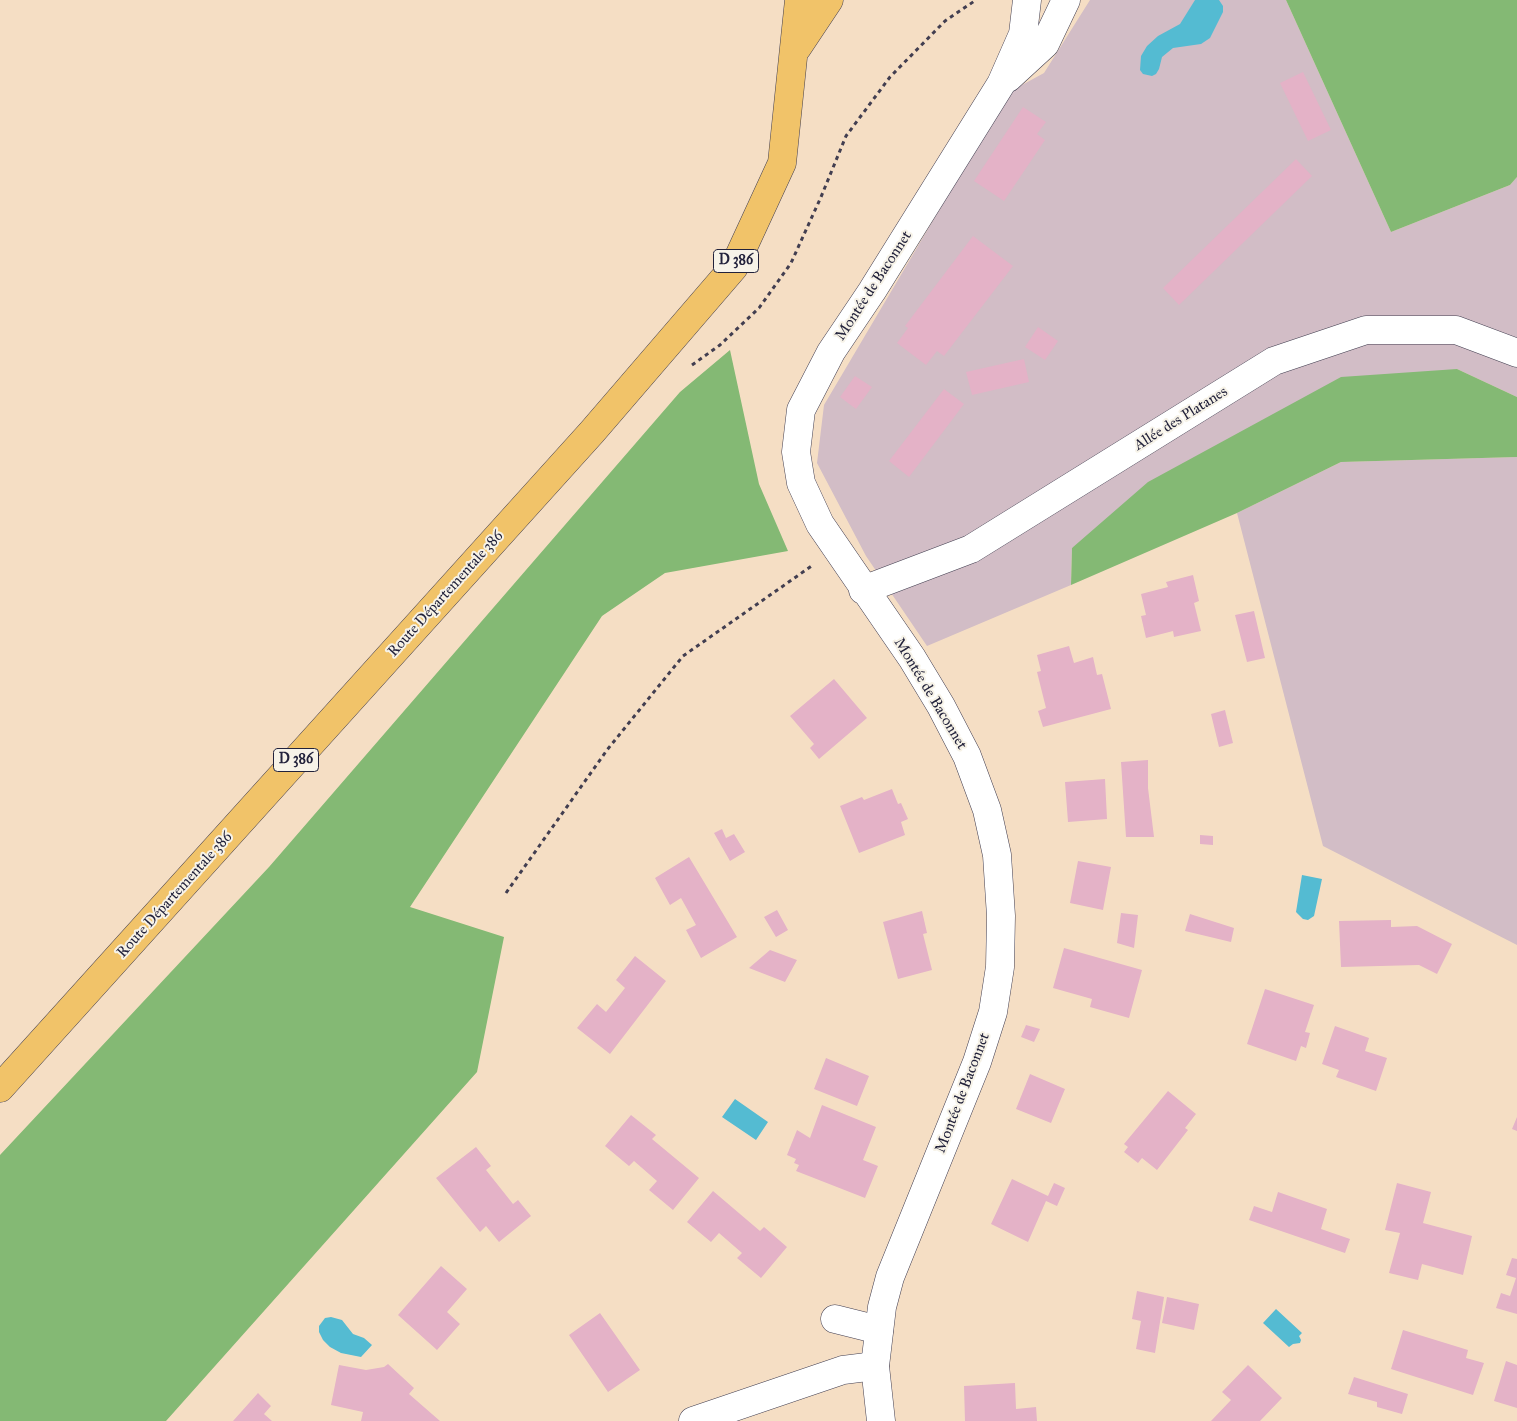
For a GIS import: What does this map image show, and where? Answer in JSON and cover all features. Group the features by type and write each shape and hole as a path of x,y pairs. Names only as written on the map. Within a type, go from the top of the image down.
{"main road":[{"name":"Route Départementale 386","path":"0,1088 586,439 734,267 782,163 796,49 799,0"},
{"name":"Route Départementale 386","path":"796,49 829,0"}],"street":[{"name":"Montée de Baconnet","path":"881,1421 875,1366 879,1330 890,1277 977,1062 993,1012 1000,968 1001,916 997,855 987,810 967,756 941,706 917,666 863,590 820,524 800,483 796,452 801,410 831,352 872,292 1002,84 1023,34 1026,0"},
{"name":"Montée de Baconnet","path":"1002,84 1045,44 1066,0"},
{"name":"Allée des Platanes","path":"863,590 971,549 1274,361 1366,330 1456,330 1517,353"},
{"path":"835,1319 879,1330"},
{"path":"693,1421 843,1370 875,1366"}],"path":[{"path":"691,366 720,346 759,308 786,271 821,198 846,136 890,77 945,21 976,0"},
{"path":"506,893 607,750 683,656 836,548"}],"shaded area":[{"path":"1090,0 1286,0 1391,232 1510,185 1517,177 1517,397 1457,369 1072,548 1071,585 927,646 866,556 817,463 824,405 1009,92 1044,73"},
{"path":"1517,457 1517,945 1323,846 1237,513 1341,462"}],"green space":[{"path":"1286,0 1517,0 1517,177 1510,185 1391,232"},
{"path":"730,350 759,484 788,551 665,573 602,616 410,907 504,937 477,1072 166,1421 0,1421 0,1155 269,867 680,392"},
{"path":"1457,369 1517,397 1517,457 1341,462 1237,513 1071,585 1072,548 1148,482 1341,377"}],"water":[{"path":"1195,0 1219,0 1223,6 1223,12 1210,38 1201,44 1173,48 1162,57 1156,74 1152,76 1143,74 1140,70 1141,56 1147,46 1158,36 1180,24"},
{"path":"1302,875 1322,879 1314,916 1308,920 1303,919 1296,912"},
{"path":"735,1099 768,1122 756,1140 722,1117"},
{"path":"1276,1309 1302,1333 1299,1336 1300,1343 1289,1347 1263,1323"},
{"path":"331,1317 342,1320 353,1334 364,1338 372,1345 361,1357 341,1353 330,1347 323,1340 319,1332 319,1326 325,1318"}],"building":[{"path":"1303,72 1331,130 1308,141 1280,83"},
{"path":"1023,107 1046,122 1037,134 1045,140 1004,201 974,181"},
{"path":"1296,159 1312,176 1179,305 1163,288"},
{"path":"973,236 1013,266 944,356 937,351 926,365 897,343 908,328 905,326"},
{"path":"1038,327 1058,341 1045,360 1025,347"},
{"path":"1024,359 1029,382 972,395 966,372"},
{"path":"855,376 872,387 856,409 840,397"},
{"path":"944,389 964,404 909,477 889,461"},
{"path":"1193,575 1199,601 1194,603 1201,631 1174,637 1173,631 1146,638 1141,616 1146,615 1141,594 1168,587 1166,582"},
{"path":"1254,611 1265,658 1247,662 1235,615"},
{"path":"1069,646 1074,663 1093,657 1097,675 1102,674 1111,709 1043,727 1038,711 1046,708 1037,672 1041,671 1037,655"},
{"path":"834,679 867,718 819,759 810,748 814,744 790,716"},
{"path":"1225,710 1233,743 1219,747 1211,714"},
{"path":"1148,760 1148,788 1154,837 1126,837 1121,762"},
{"path":"1105,779 1107,819 1068,822 1065,782"},
{"path":"892,789 898,804 901,803 908,819 901,822 905,835 859,853 840,806 862,797 864,800"},
{"path":"722,829 726,838 734,834 745,852 730,861 714,833"},
{"path":"1200,835 1213,836 1213,845 1200,844"},
{"path":"689,857 737,937 701,958 686,930 696,925 681,898 670,905 655,878"},
{"path":"1078,861 1111,867 1103,910 1070,903"},
{"path":"777,910 788,930 776,937 764,917"},
{"path":"922,911 927,933 923,934 932,970 898,979 883,922"},
{"path":"1121,913 1138,915 1134,948 1117,943"},
{"path":"1190,914 1234,928 1231,942 1185,931"},
{"path":"1391,920 1391,927 1417,926 1452,944 1437,974 1419,965 1341,967 1339,921"},
{"path":"1064,948 1142,970 1129,1018 1090,1007 1092,999 1053,988"},
{"path":"770,950 797,960 785,982 749,968"},
{"path":"635,956 666,981 610,1054 577,1028 597,1004 606,1012 625,988 616,980"},
{"path":"1265,989 1314,1005 1305,1032 1310,1033 1306,1048 1301,1046 1296,1061 1247,1044"},
{"path":"1026,1025 1040,1029 1034,1042 1021,1037"},
{"path":"1335,1026 1369,1038 1365,1051 1387,1058 1376,1091 1336,1077 1339,1070 1322,1064"},
{"path":"826,1058 869,1076 857,1106 814,1089"},
{"path":"1030,1074 1065,1089 1051,1123 1016,1109"},
{"path":"1168,1091 1196,1114 1185,1128 1188,1130 1157,1170 1142,1158 1138,1163 1124,1152 1128,1147 1124,1144"},
{"path":"822,1105 876,1127 863,1160 878,1166 865,1198 796,1171 799,1165 794,1163 796,1159 787,1155 797,1130 810,1138"},
{"path":"631,1115 656,1135 652,1139 699,1178 673,1210 649,1190 657,1181 634,1161 629,1166 605,1146"},
{"path":"1517,1117 1517,1131 1512,1129"},
{"path":"476,1147 491,1166 486,1170 513,1204 518,1200 531,1216 499,1242 486,1226 480,1232 436,1178"},
{"path":"1012,1179 1048,1196 1054,1183 1065,1188 1057,1206 1046,1201 1028,1242 991,1224"},
{"path":"1397,1183 1431,1192 1423,1223 1472,1236 1463,1275 1422,1264 1418,1280 1389,1273 1400,1233 1385,1230"},
{"path":"713,1191 760,1231 764,1227 787,1247 761,1278 737,1258 742,1253 719,1233 711,1242 687,1222"},
{"path":"1278,1192 1327,1209 1321,1229 1350,1239 1345,1253 1249,1220 1254,1206 1272,1212"},
{"path":"1512,1258 1517,1259 1517,1314 1496,1308 1501,1293 1510,1296 1516,1278 1506,1275"},
{"path":"441,1266 467,1289 447,1312 460,1324 437,1350 398,1315"},
{"path":"1137,1291 1164,1297 1155,1353 1136,1349 1141,1321 1132,1319"},
{"path":"1167,1297 1199,1304 1194,1330 1162,1323"},
{"path":"600,1313 640,1370 608,1392 569,1335"},
{"path":"1403,1330 1468,1350 1466,1358 1484,1363 1473,1395 1391,1369"},
{"path":"1506,1361 1517,1365 1517,1408 1494,1401"},
{"path":"388,1364 414,1388 409,1394 440,1421 361,1421 363,1412 331,1405 339,1365 366,1370 384,1367"},
{"path":"1248,1365 1282,1398 1260,1421 1211,1421 1231,1400 1222,1392"},
{"path":"1354,1377 1408,1394 1402,1414 1377,1407 1377,1402 1348,1394"},
{"path":"1015,1383 1016,1409 1036,1407 1037,1421 965,1421 964,1386"},
{"path":"258,1393 271,1406 264,1414 272,1421 233,1421"}]}
